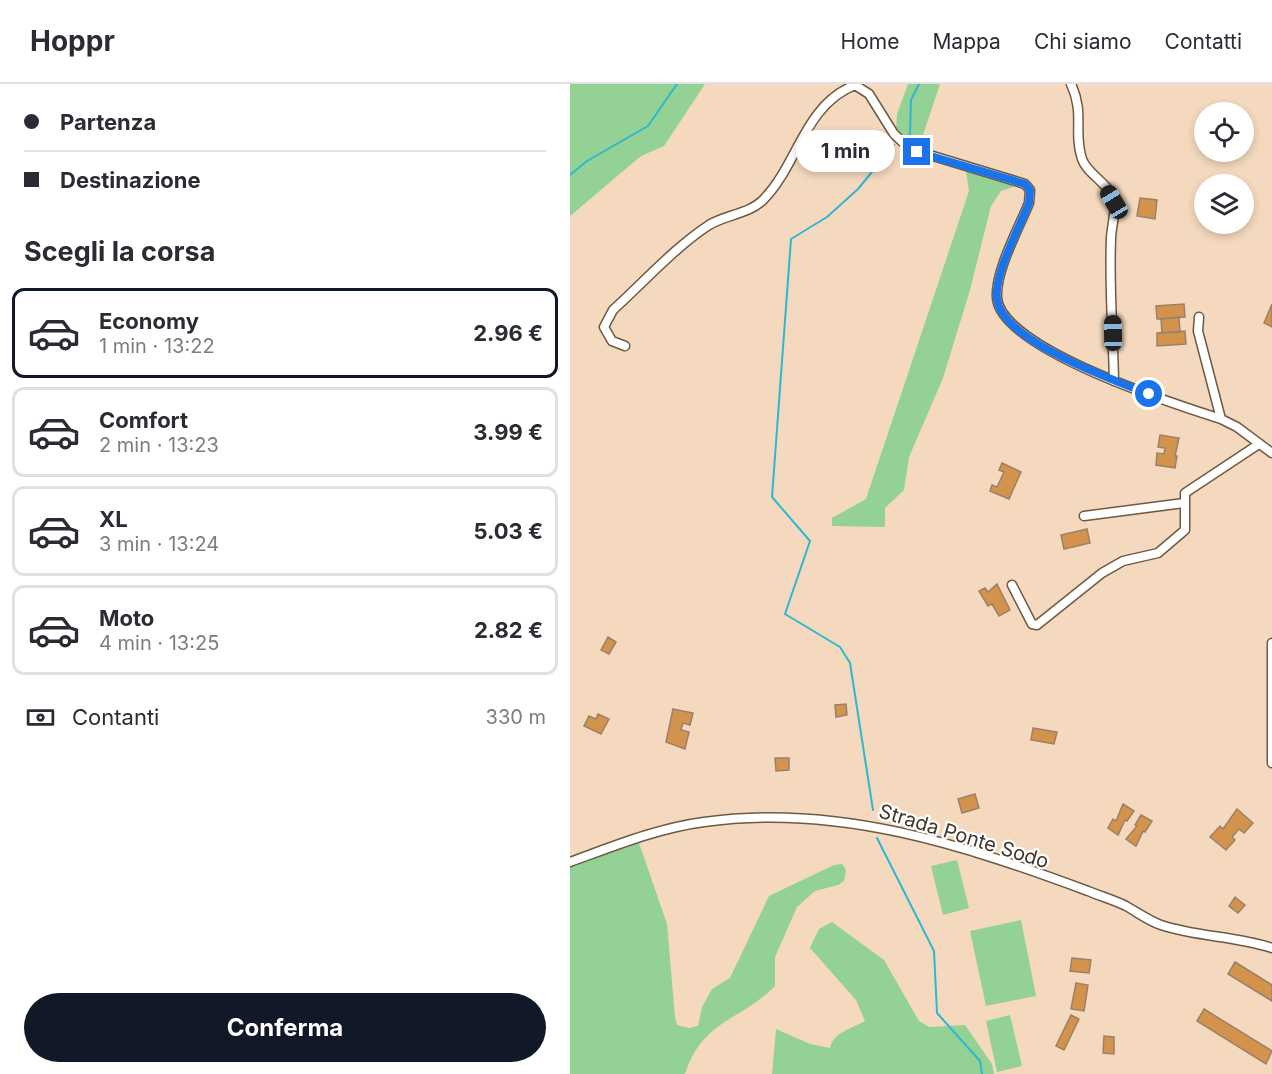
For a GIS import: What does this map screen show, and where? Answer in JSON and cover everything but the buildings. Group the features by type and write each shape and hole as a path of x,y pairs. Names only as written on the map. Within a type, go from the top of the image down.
{"street":[{"path":"1071,84 1079,104 1078,144 1083,162 1090,172 1100,178 1114,202 1111,238 1114,381"},
{"path":"625,346 612,341 604,327 613,310 711,224 761,202 778,181 802,136 820,110 840,91 855,85 869,94 894,134 910,149 1025,184 1030,190 1029,203 1001,274 997,299 1005,316 1038,343 1074,365 1221,419 1237,427 1272,453"},
{"path":"1199,317 1197,331 1221,419"},
{"path":"1012,585 1032,624 1038,624 1102,573 1123,561 1158,553 1175,540 1185,531 1185,493 1259,444"},
{"path":"1084,516 1184,503"},
{"path":"1272,643 1272,763"},
{"name":"Strada Ponte Sodo","path":"570,862 655,832 703,822 784,816 842,820 924,837 1085,890 1124,905 1160,924 1235,937 1272,948"}],"green space":[{"path":"570,84 705,84 664,146 641,156 570,216"},
{"path":"908,84 940,84 921,141 915,150 896,133 897,114"},
{"path":"966,171 1016,186 1001,191 991,206 970,290 943,378 909,457 904,490 885,508 885,527 832,526 832,518 866,499 969,191"},
{"path":"639,843 667,924 677,1025 689,1028 698,1026 702,1007 712,989 730,978 769,896 834,865 842,864 846,870 844,881 838,885 815,891 797,907 775,957 775,986 762,998 712,1031 693,1056 685,1074 570,1074 570,867"},
{"path":"957,860 969,908 943,915 931,866"},
{"path":"1021,920 1036,996 986,1006 970,931"},
{"path":"832,922 884,960 919,1021 929,1027 965,1025 992,1064 994,1074 772,1074 776,1029 810,1044 830,1048 839,1034 865,1021 856,1000 810,948 819,929"},
{"path":"1010,1015 1022,1066 997,1072 986,1021"}],"waterway":[{"path":"570,175 587,161 648,126 677,84"},
{"path":"907,136 910,134 911,100 919,84"},
{"path":"873,810 850,663 840,647 785,614 810,541 772,497 791,239 827,217 858,189 894,145"},
{"path":"877,838 934,951 937,1013 980,1061 982,1074"}],"route":[{"path":"917,152 1025,184 1030,190 1029,203 1001,274 997,299 1005,316 1038,343 1074,365 1149,394"}]}
